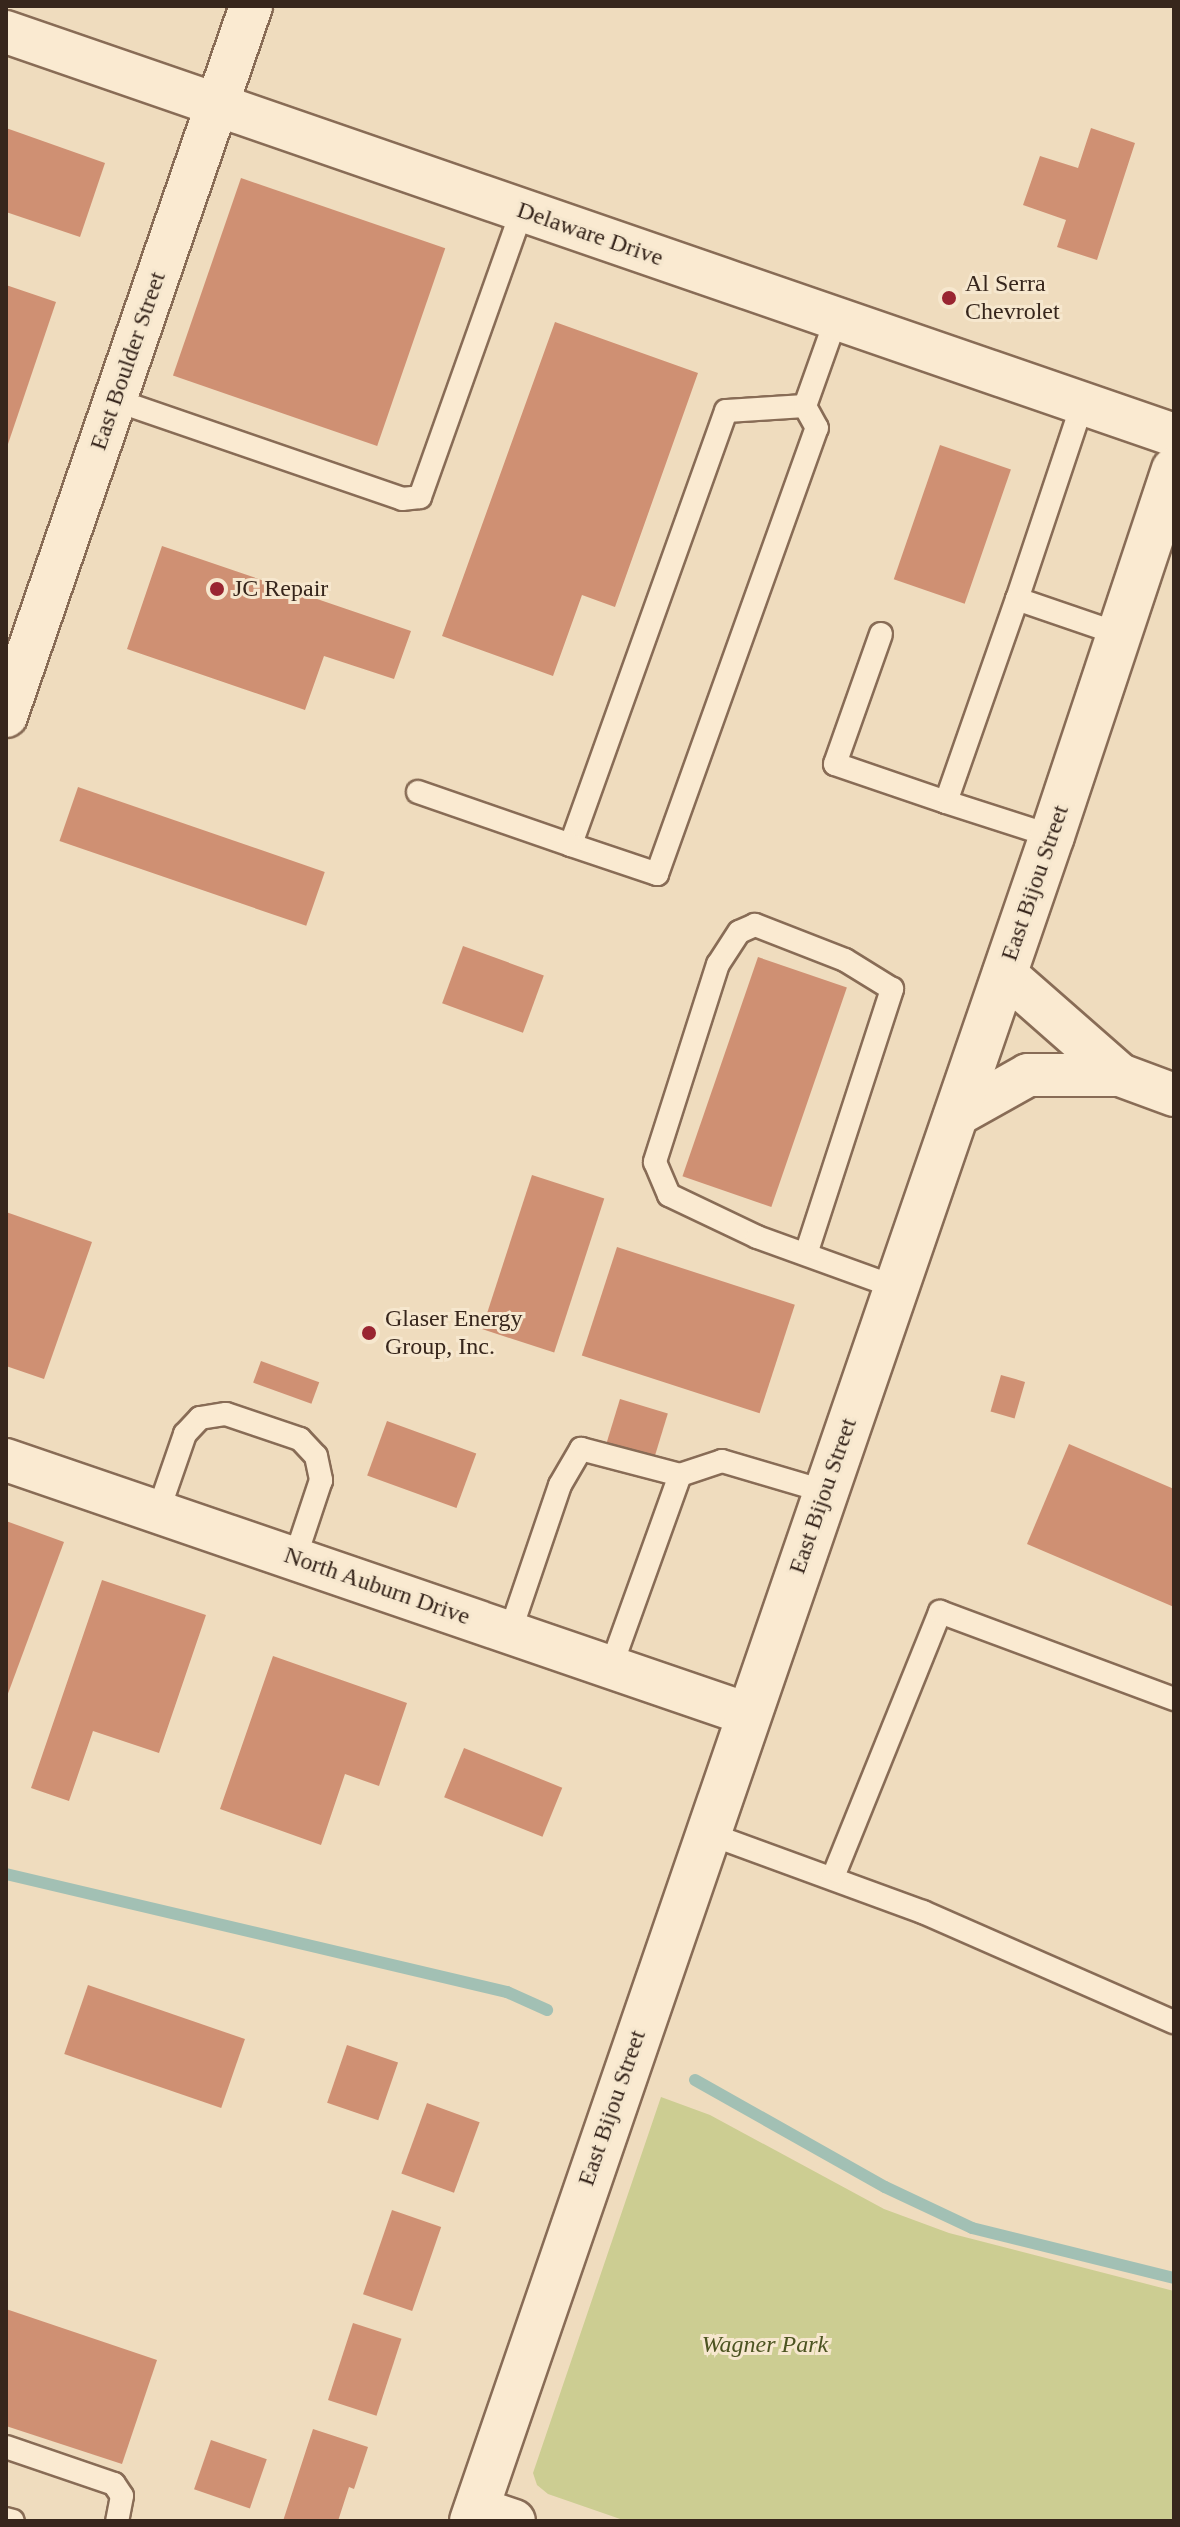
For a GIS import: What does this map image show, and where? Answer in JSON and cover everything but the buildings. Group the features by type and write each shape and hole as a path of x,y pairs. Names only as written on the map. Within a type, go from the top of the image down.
{"street":[{"name":"East Boulder Street","path":"6,716 251,6"},
{"name":"Delaware Drive","path":"6,32 1174,435"},
{"name":"East Bijou Street","path":"487,2517 707,1833 1052,836 1174,470"},
{"path":"1004,973 1120,1075"},
{"path":"955,1116 1028,1075 1120,1075 1174,1095"},
{"name":"North Auburn Drive","path":"6,1460 747,1714"}],"lane":[{"path":"115,400 402,499 420,497 522,211"},
{"path":"418,792 657,874 817,428 805,406 836,319"},
{"path":"946,802 1082,405"},
{"path":"571,845 726,411 805,406"},
{"path":"1017,599 1119,634"},
{"path":"881,634 835,764 1052,836"},
{"path":"806,1254 892,989 845,960 755,925 739,932 718,964 655,1162 669,1195 757,1237 895,1287"},
{"path":"158,1512 185,1434 200,1418 226,1414 300,1439 316,1456 321,1480 295,1558"},
{"path":"510,1632 560,1485 581,1449 680,1475 722,1461 824,1491"},
{"path":"611,1667 680,1475"},
{"path":"833,1877 940,1612 1174,1699"},
{"path":"707,1833 923,1912 1174,2022"},
{"path":"6,2447 114,2484 122,2496 117,2521"},
{"path":"6,2519 13,2521"}],"green space":[{"name":"Wagner Park","path":"661,2097 710,2115 884,2209 949,2233 1174,2291 1174,2521 626,2521 548,2494 537,2485 533,2473"}],"waterway":[{"path":"6,1874 507,1992 547,2010"},
{"path":"695,2080 885,2187 972,2228 1174,2278"}],"place":[{"name":"Al Serra Chevrolet","path":"949,298"},
{"name":"JC Repair","path":"217,589"},
{"name":"Glaser Energy Group, Inc.","path":"369,1333"}]}
